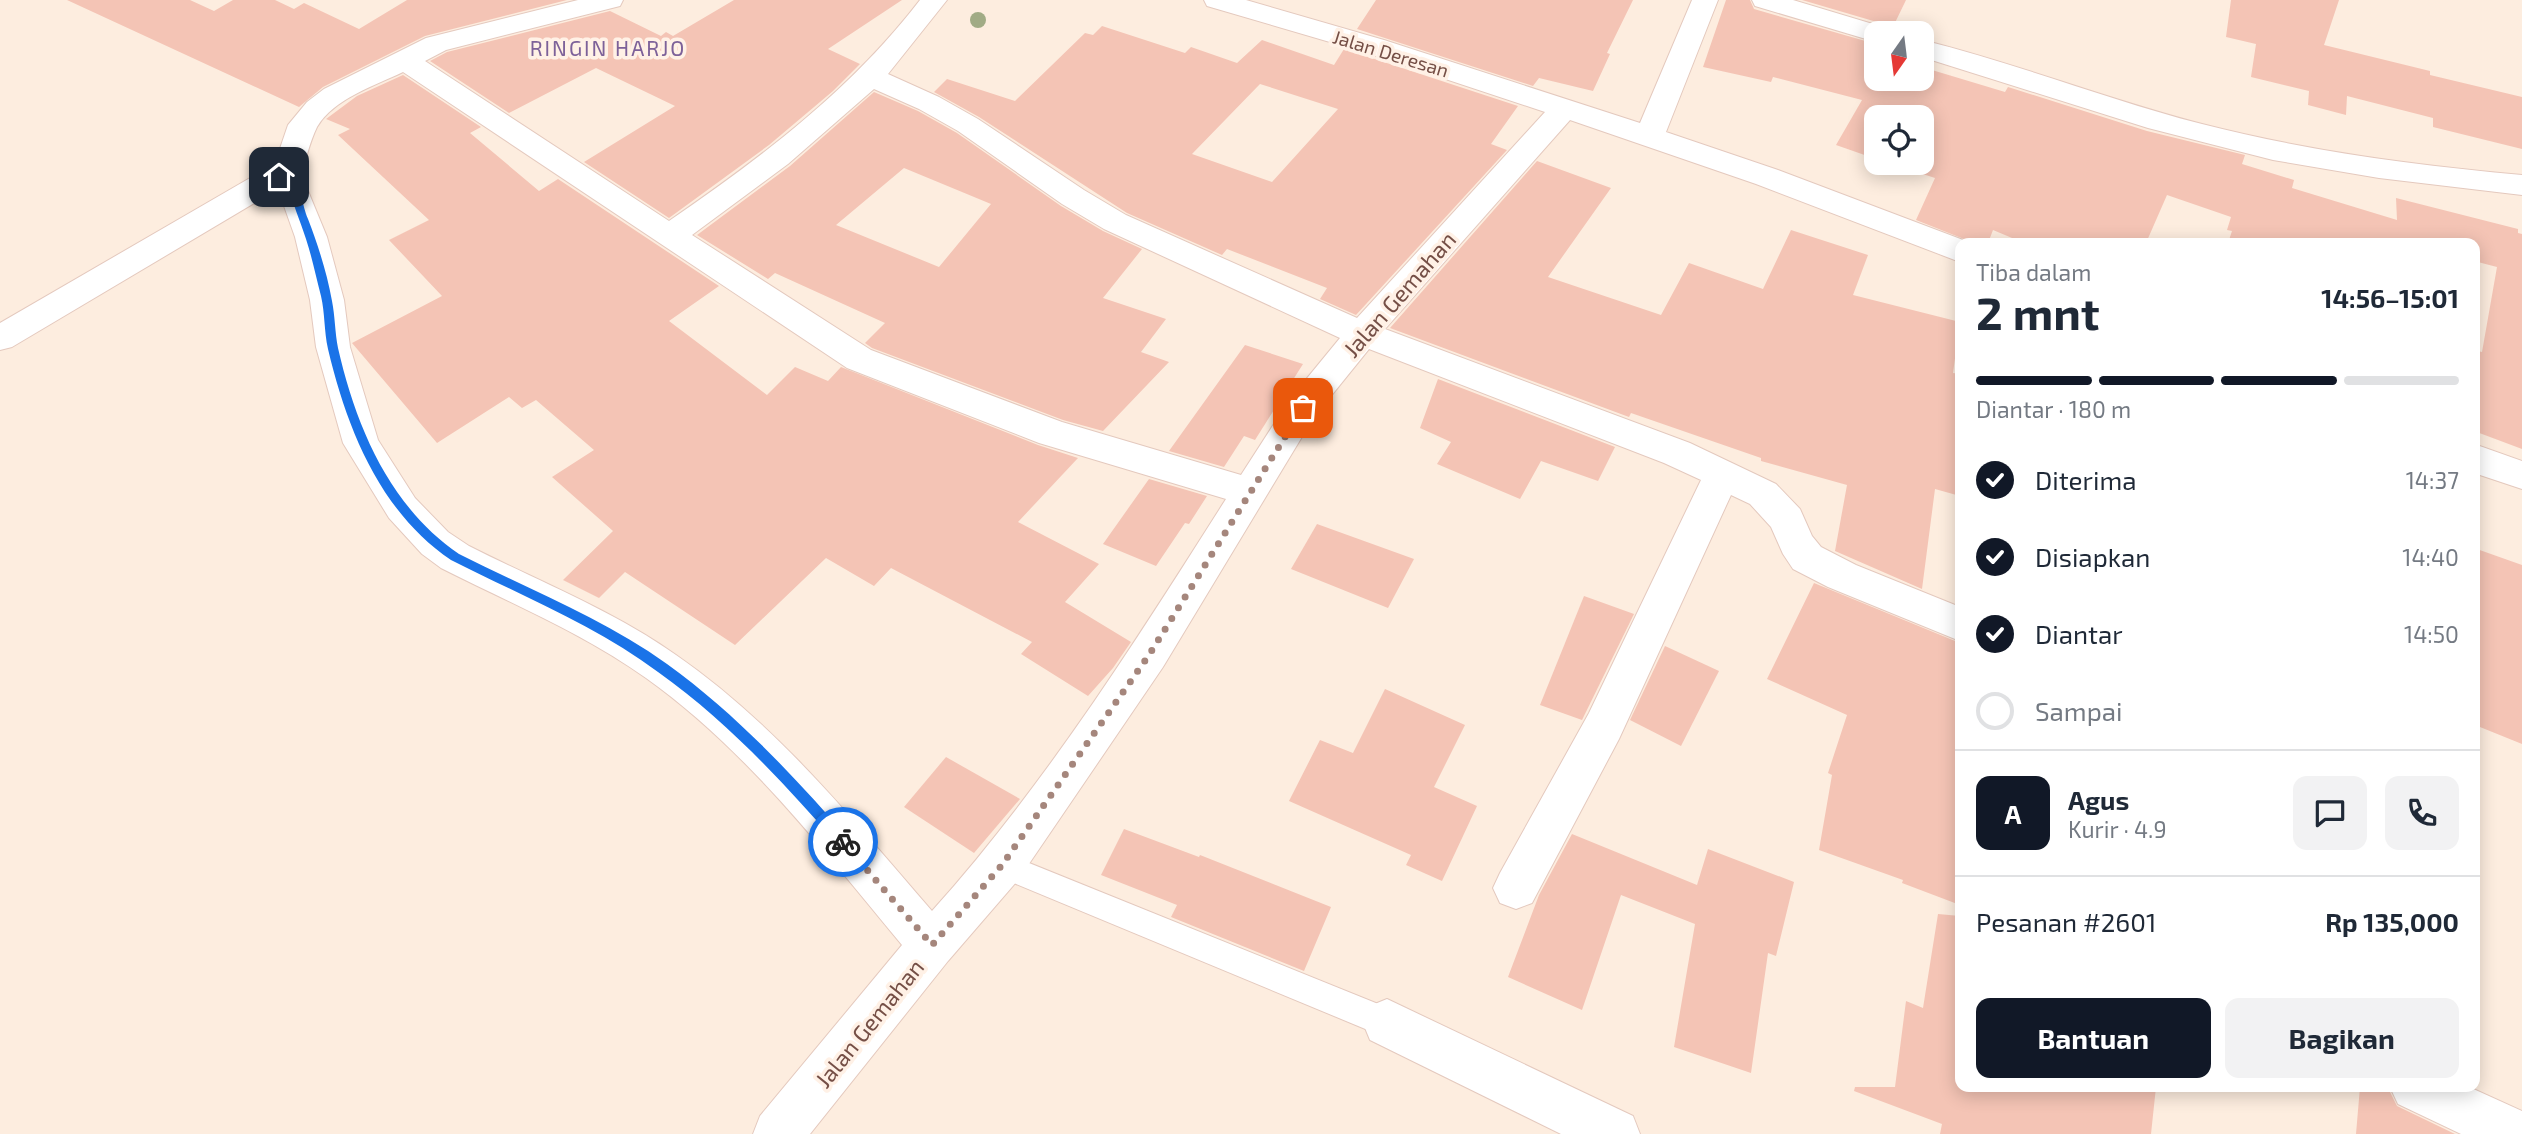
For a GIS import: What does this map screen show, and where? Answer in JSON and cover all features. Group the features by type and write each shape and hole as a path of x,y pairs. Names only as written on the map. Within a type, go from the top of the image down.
{"street":[{"path":"285,177 303,125 308,117 334,95 436,44 610,0"},
{"path":"669,236 791,148 871,77 913,29 934,0"},
{"name":"Jalan Deresan","path":"1217,0 1374,46 1649,136 1768,177 1955,249"},
{"path":"1649,136 1705,0"},
{"path":"1765,0 1864,30"},
{"path":"1934,52 2250,145 2386,171 2522,185"},
{"path":"403,59 859,359 1052,433 1250,492"},
{"path":"871,77 929,103 968,125 1073,197 1115,222 1363,334 1677,453 1763,494 1787,519 1796,543 1808,558 1842,576 1955,622"},
{"name":"Jalan Gemahan","path":"778,1134 932,945 1002,865 1149,655 1303,408 1394,295 1564,109"},
{"path":"0,338 261,185 285,177"},
{"path":"285,177 294,185 296,202 310,237 327,300 333,347 361,443 402,508 435,543 455,557 608,634 661,667 720,712 797,788 932,945"},
{"path":"2480,460 2522,475"},
{"path":"1516,888 1604,726 1722,474"},
{"path":"1387,1023 1615,1134"},
{"path":"2426,1092 2516,1134"}],"lane":[{"path":"1002,865 1387,1023"}],"building":[{"path":"67,0 190,0 214,11 233,0 275,0 294,9 304,3 359,29 407,0 567,0 425,36 323,87 299,107"},
{"path":"734,0 902,0 828,49 860,64 833,91 769,145 669,218 584,162 675,106 596,68 509,113 430,61 447,52 610,11 661,36 666,32 673,36"},
{"path":"1376,0 1633,0 1607,53 1610,54 1593,91 1539,78 1533,86 1357,29"},
{"path":"1726,0 1750,0 1754,9 1864,41 1864,91 1934,91 1934,71 2005,92 2008,87 2147,131 2245,155 2242,164 2294,180 2292,188 2397,220 2396,198 2518,229 2518,233 2522,234 2522,449 2480,433 2480,352 2497,267 2480,263 2480,238 2230,238 2232,231 2227,230 2231,217 2167,195 2148,238 2012,238 1993,230 1990,238 1961,238 1916,220 1935,178 1926,175 1934,175 1934,105 1864,105 1864,155 1836,145 1862,100 1773,77 1771,82 1703,67"},
{"path":"1802,0 1906,0 1896,21 1873,21"},
{"path":"2231,0 2339,0 2324,45 2522,97 2522,149 2433,127 2433,118 2347,96 2346,115 2308,105 2309,91 2251,77 2256,44 2226,37"},
{"path":"1102,26 1185,53 1191,47 1237,63 1262,40 1334,65 1344,49 1518,106 1491,144 1507,150 1356,315 1320,299 1327,288 1227,249 1222,255 1127,213 979,117 934,92 947,79 1015,101 1085,33 1093,35","holes":["1260,84 1338,109 1272,182 1192,154"]},
{"path":"403,75 481,127 470,133 539,191 558,179 719,286 669,321 767,395 795,367 828,381 841,367 1038,445 1078,458 1018,522 1099,564 1065,602 1131,642 1113,668 1088,696 1021,654 1032,642 891,568 874,586 826,558 735,645 625,572 599,598 563,580 613,531 552,477 594,450 536,400 522,408 509,397 437,443 352,343 442,296 389,240 429,220 338,135 350,129 326,119 357,96"},
{"path":"874,92 918,111 957,133 1061,206 1103,231 1142,249 1103,298 1166,319 1141,352 1169,362 1103,431 1063,420 872,348 865,343 885,323 775,273 768,279 697,235 790,166","holes":["904,168 991,204 939,267 836,225"]},
{"path":"1537,161 1611,188 1548,277 1661,315 1689,263 1763,289 1791,230 1868,255 1853,295 1955,321 1955,495 1935,489 1922,589 1835,551 1847,485 1761,461 1761,458 1631,413 1629,417 1390,328"},
{"path":"1245,345 1303,364 1255,440 1244,436 1224,467 1169,451"},
{"path":"1438,379 1615,447 1598,481 1541,461 1520,499 1437,464 1451,442 1420,428"},
{"path":"1149,479 1207,496 1156,566 1103,544"},
{"path":"1317,524 1414,559 1388,608 1291,569"},
{"path":"2480,550 2522,565 2522,744 2480,727"},
{"path":"1814,583 1955,641 1955,903 1902,883 1903,880 1819,850 1832,775 1828,773 1847,715 1767,679"},
{"path":"1584,596 1634,614 1582,720 1540,705"},
{"path":"1665,646 1719,671 1681,746 1630,720"},
{"path":"1385,689 1465,725 1434,787 1477,806 1442,881 1406,865 1411,855 1289,801 1320,740 1353,753"},
{"path":"946,757 1020,799 974,853 904,807"},
{"path":"1124,829 1199,857 1200,855 1331,907 1304,971 1171,917 1177,905 1101,875"},
{"path":"1572,834 1697,885 1708,849 1794,882 1776,956 1768,953 1751,1073 1674,1047 1695,924 1621,895 1582,1010 1508,977 1539,895"},
{"path":"1938,914 1955,916 1955,1092 2155,1092 2151,1134 1940,1134 1942,1124 1854,1091 1855,1087 1895,1087 1906,1001 1923,1008"},
{"path":"2360,1092 2390,1092 2397,1106 2455,1134 2356,1134"}],"way so far":[{"path":"843,842 932,945 1002,865 1149,655 1303,408"}],"district":[{"name":"RINGIN HARJO","path":"608,47"}],"route":[{"path":"279,177 289,178 294,185 296,202 310,237 327,300 333,347 349,394 361,443 402,508 435,543 455,557 608,634 661,667 720,712 797,788 843,842"}]}
